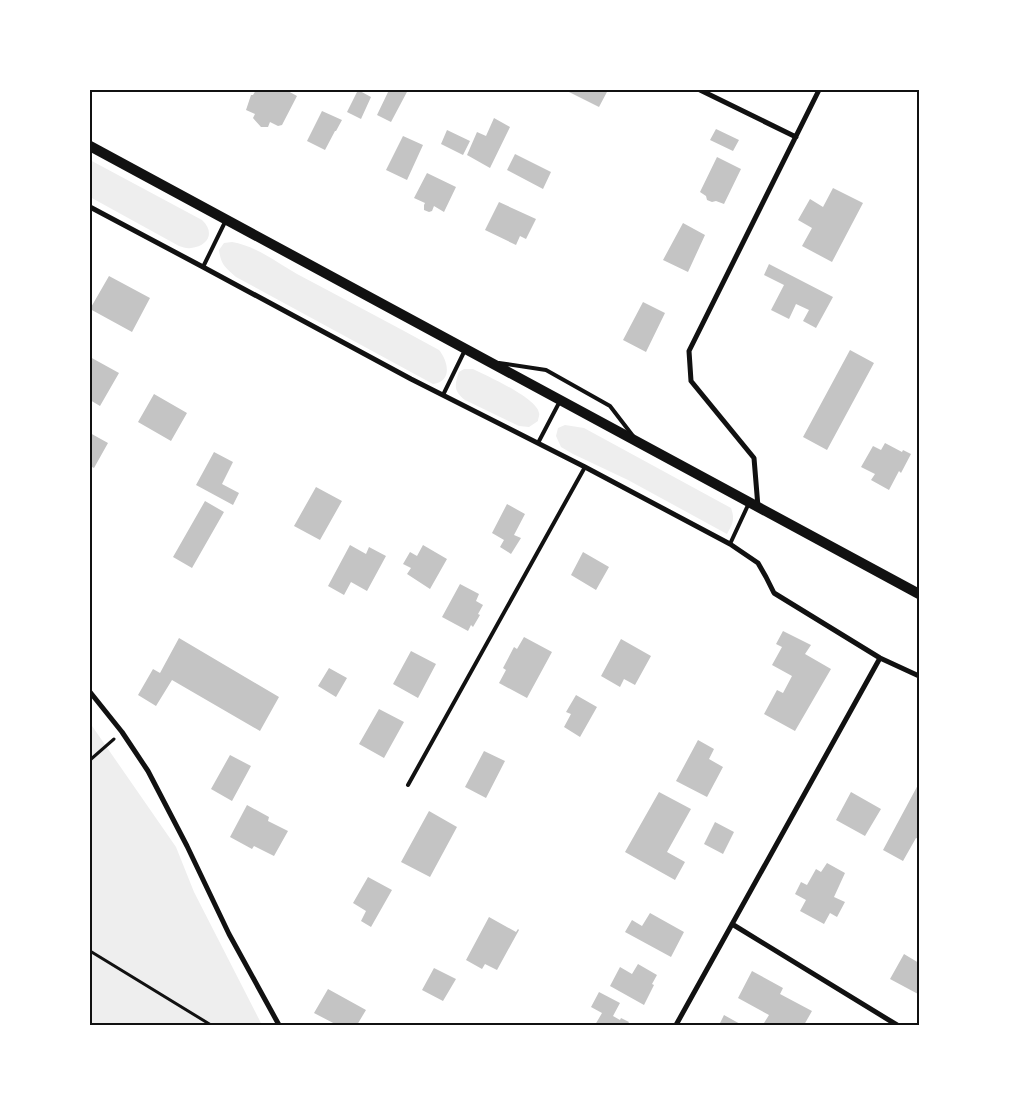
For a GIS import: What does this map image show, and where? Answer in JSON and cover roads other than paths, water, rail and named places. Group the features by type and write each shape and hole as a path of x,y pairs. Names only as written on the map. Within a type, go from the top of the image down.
{"main road":[{"path":"90,146 919,594"}],"street":[{"path":"700,90 796,137"},
{"path":"754,505 754,458 691,381 689,351 820,90"},
{"path":"90,208 730,544 758,563 774,593 880,658 919,676"},
{"path":"676,1025 880,658"},
{"path":"90,692 122,732 148,771 187,846 229,934 279,1025"},
{"path":"732,924 897,1025"}],"lane":[{"path":"203,267 226,220"},
{"path":"443,395 466,349"},
{"path":"490,362 546,370 610,406 637,442"},
{"path":"538,443 560,401"},
{"path":"408,785 585,467"},
{"path":"730,544 754,505"}]}
